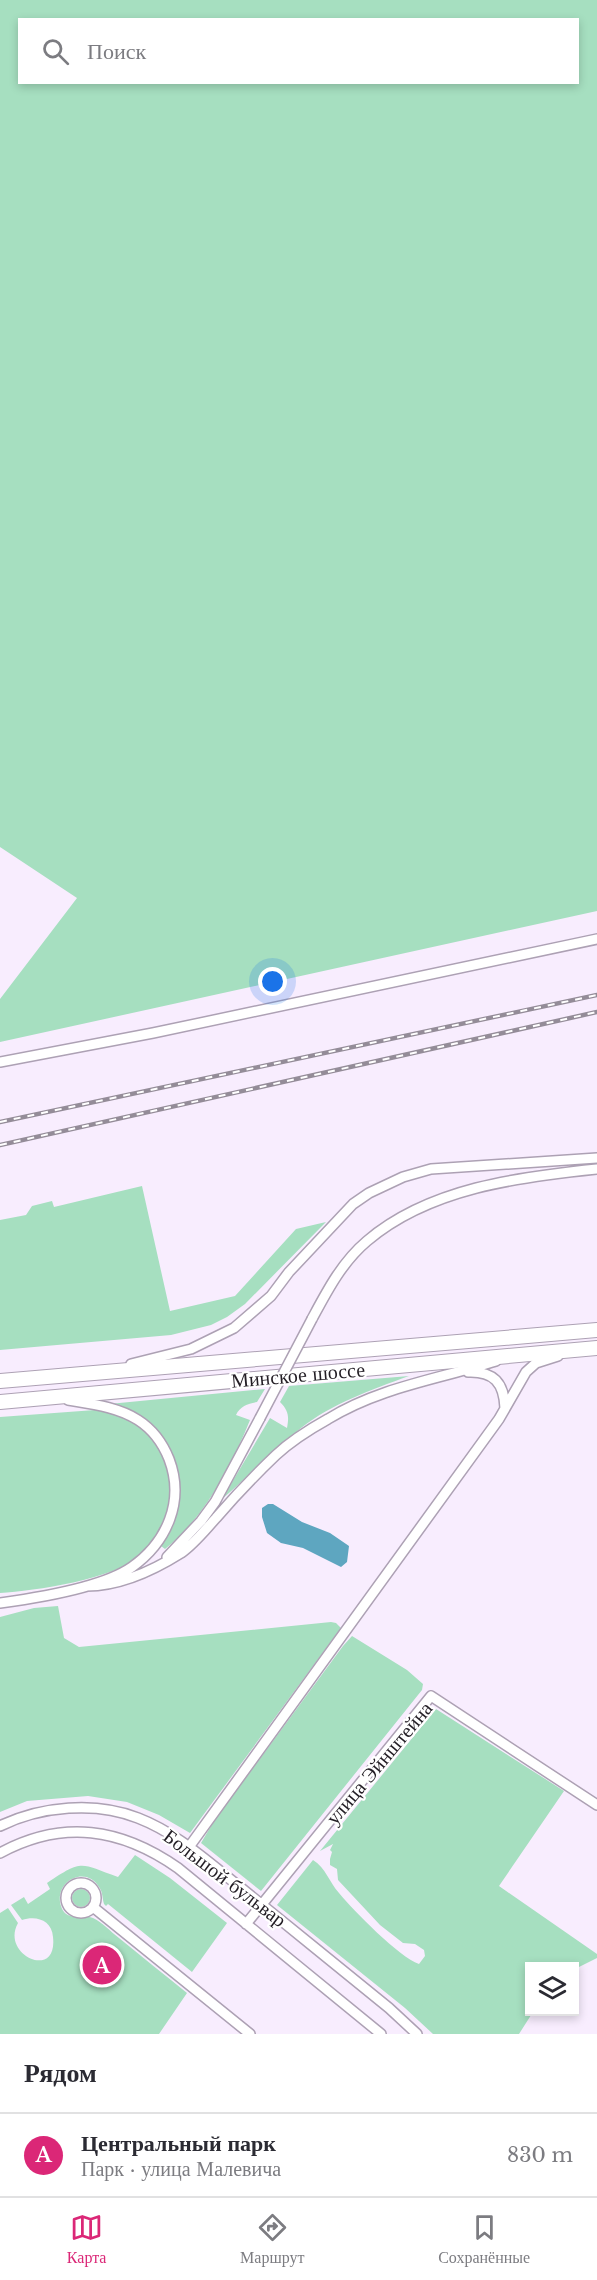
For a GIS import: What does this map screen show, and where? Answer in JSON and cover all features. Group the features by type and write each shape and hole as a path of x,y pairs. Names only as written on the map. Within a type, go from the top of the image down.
{"highway":[{"name":"Минское шоссе","path":"0,1381 597,1330"},
{"name":"Минское шоссе","path":"0,1402 597,1348"}],"street":[{"path":"0,1062 187,1026 597,939"},
{"path":"90,1373 157,1359 190,1349 234,1328 270,1296 289,1272 353,1204 369,1193 404,1177 431,1169 597,1158"},
{"path":"161,1563 201,1521 215,1502 332,1282 368,1240 435,1201 464,1190 510,1180 597,1169"},
{"path":"189,1847 505,1408 526,1372 536,1363 571,1351"},
{"path":"0,1604 118,1582 161,1563 181,1553 190,1545 278,1453 347,1407 415,1382 460,1372 515,1355"},
{"path":"460,1372 487,1374 498,1382 504,1391 505,1408"},
{"path":"51,1397 115,1410 140,1421 165,1449 174,1477 174,1505 171,1520 151,1552 130,1568 87,1586"},
{"name":"улица Эйнштейна","path":"246,1924 431,1696 597,1805"},
{"name":"Большой бульвар","path":"0,1826 39,1812 62,1809 102,1809 136,1817 167,1832 189,1847 389,2008 417,2034"},
{"name":"Большой бульвар","path":"0,1853 45,1834 77,1832 115,1837 141,1846 164,1858 381,2034"},
{"path":"93,1907 250,2034"}],"green space":[{"path":"0,0 597,0 597,911 0,1042 0,999 77,898 0,847"},
{"path":"142,1186 170,1311 235,1296 296,1229 326,1222 245,1304 211,1325 171,1335 0,1350 0,1220 26,1215 32,1206 52,1201 54,1207"},
{"path":"409,1376 353,1398 313,1419 222,1499 270,1418 287,1428 288,1414 280,1402 289,1386"},
{"path":"265,1389 257,1402 242,1407 236,1415 250,1420 215,1490 192,1522 165,1549 161,1546 173,1526 178,1506 179,1485 176,1464 167,1445 157,1436 109,1404"},
{"path":"95,1410 119,1416 136,1424 151,1437 159,1448 169,1474 171,1488 171,1502 163,1527 142,1555 112,1571 33,1590 0,1593 0,1417"},
{"path":"58,1606 64,1638 79,1647 331,1622 341,1628 190,1833 159,1815 127,1802 88,1796 27,1801 0,1812 0,1617 34,1608"},
{"path":"352,1636 407,1670 423,1684 422,1690 261,1891 201,1843 214,1821"},
{"path":"436,1709 564,1791 499,1886 597,1954 597,1958 579,1967 579,1962 525,1962 525,2016 530,2016 519,2034 433,2034 405,2008 277,1905 313,1860 366,1922 410,1960 419,1964 425,1956 424,1950 415,1944 403,1943 380,1925 338,1880 337,1869 330,1865 332,1852 330,1850 333,1844 320,1851"},
{"path":"135,1855 170,1878 227,1923 192,1972 108,1904 106,1906 102,1893 94,1881 81,1876 74,1878 63,1887 60,1902 65,1913 93,1918 187,1993 159,2034 0,2034 0,1913 8,1908 18,1923 15,1935 22,1953 39,1960 47,1958 52,1950 53,1937 50,1926 38,1919 22,1920 11,1905 24,1897 28,1904 50,1889 47,1883 75,1867 88,1866 118,1877"},
{"path":"81,1889 89,1894 90,1898 85,1906 81,1907 73,1902 72,1898 77,1890"}],"water":[{"path":"273,1504 302,1522 330,1533 349,1546 347,1562 341,1567 303,1548 281,1543 267,1533 262,1508"}],"railway":[{"path":"0,1122 597,995"},
{"path":"0,1145 597,1012"}],"place":[{"name":"Центральный парк","path":"102,1965"}]}
